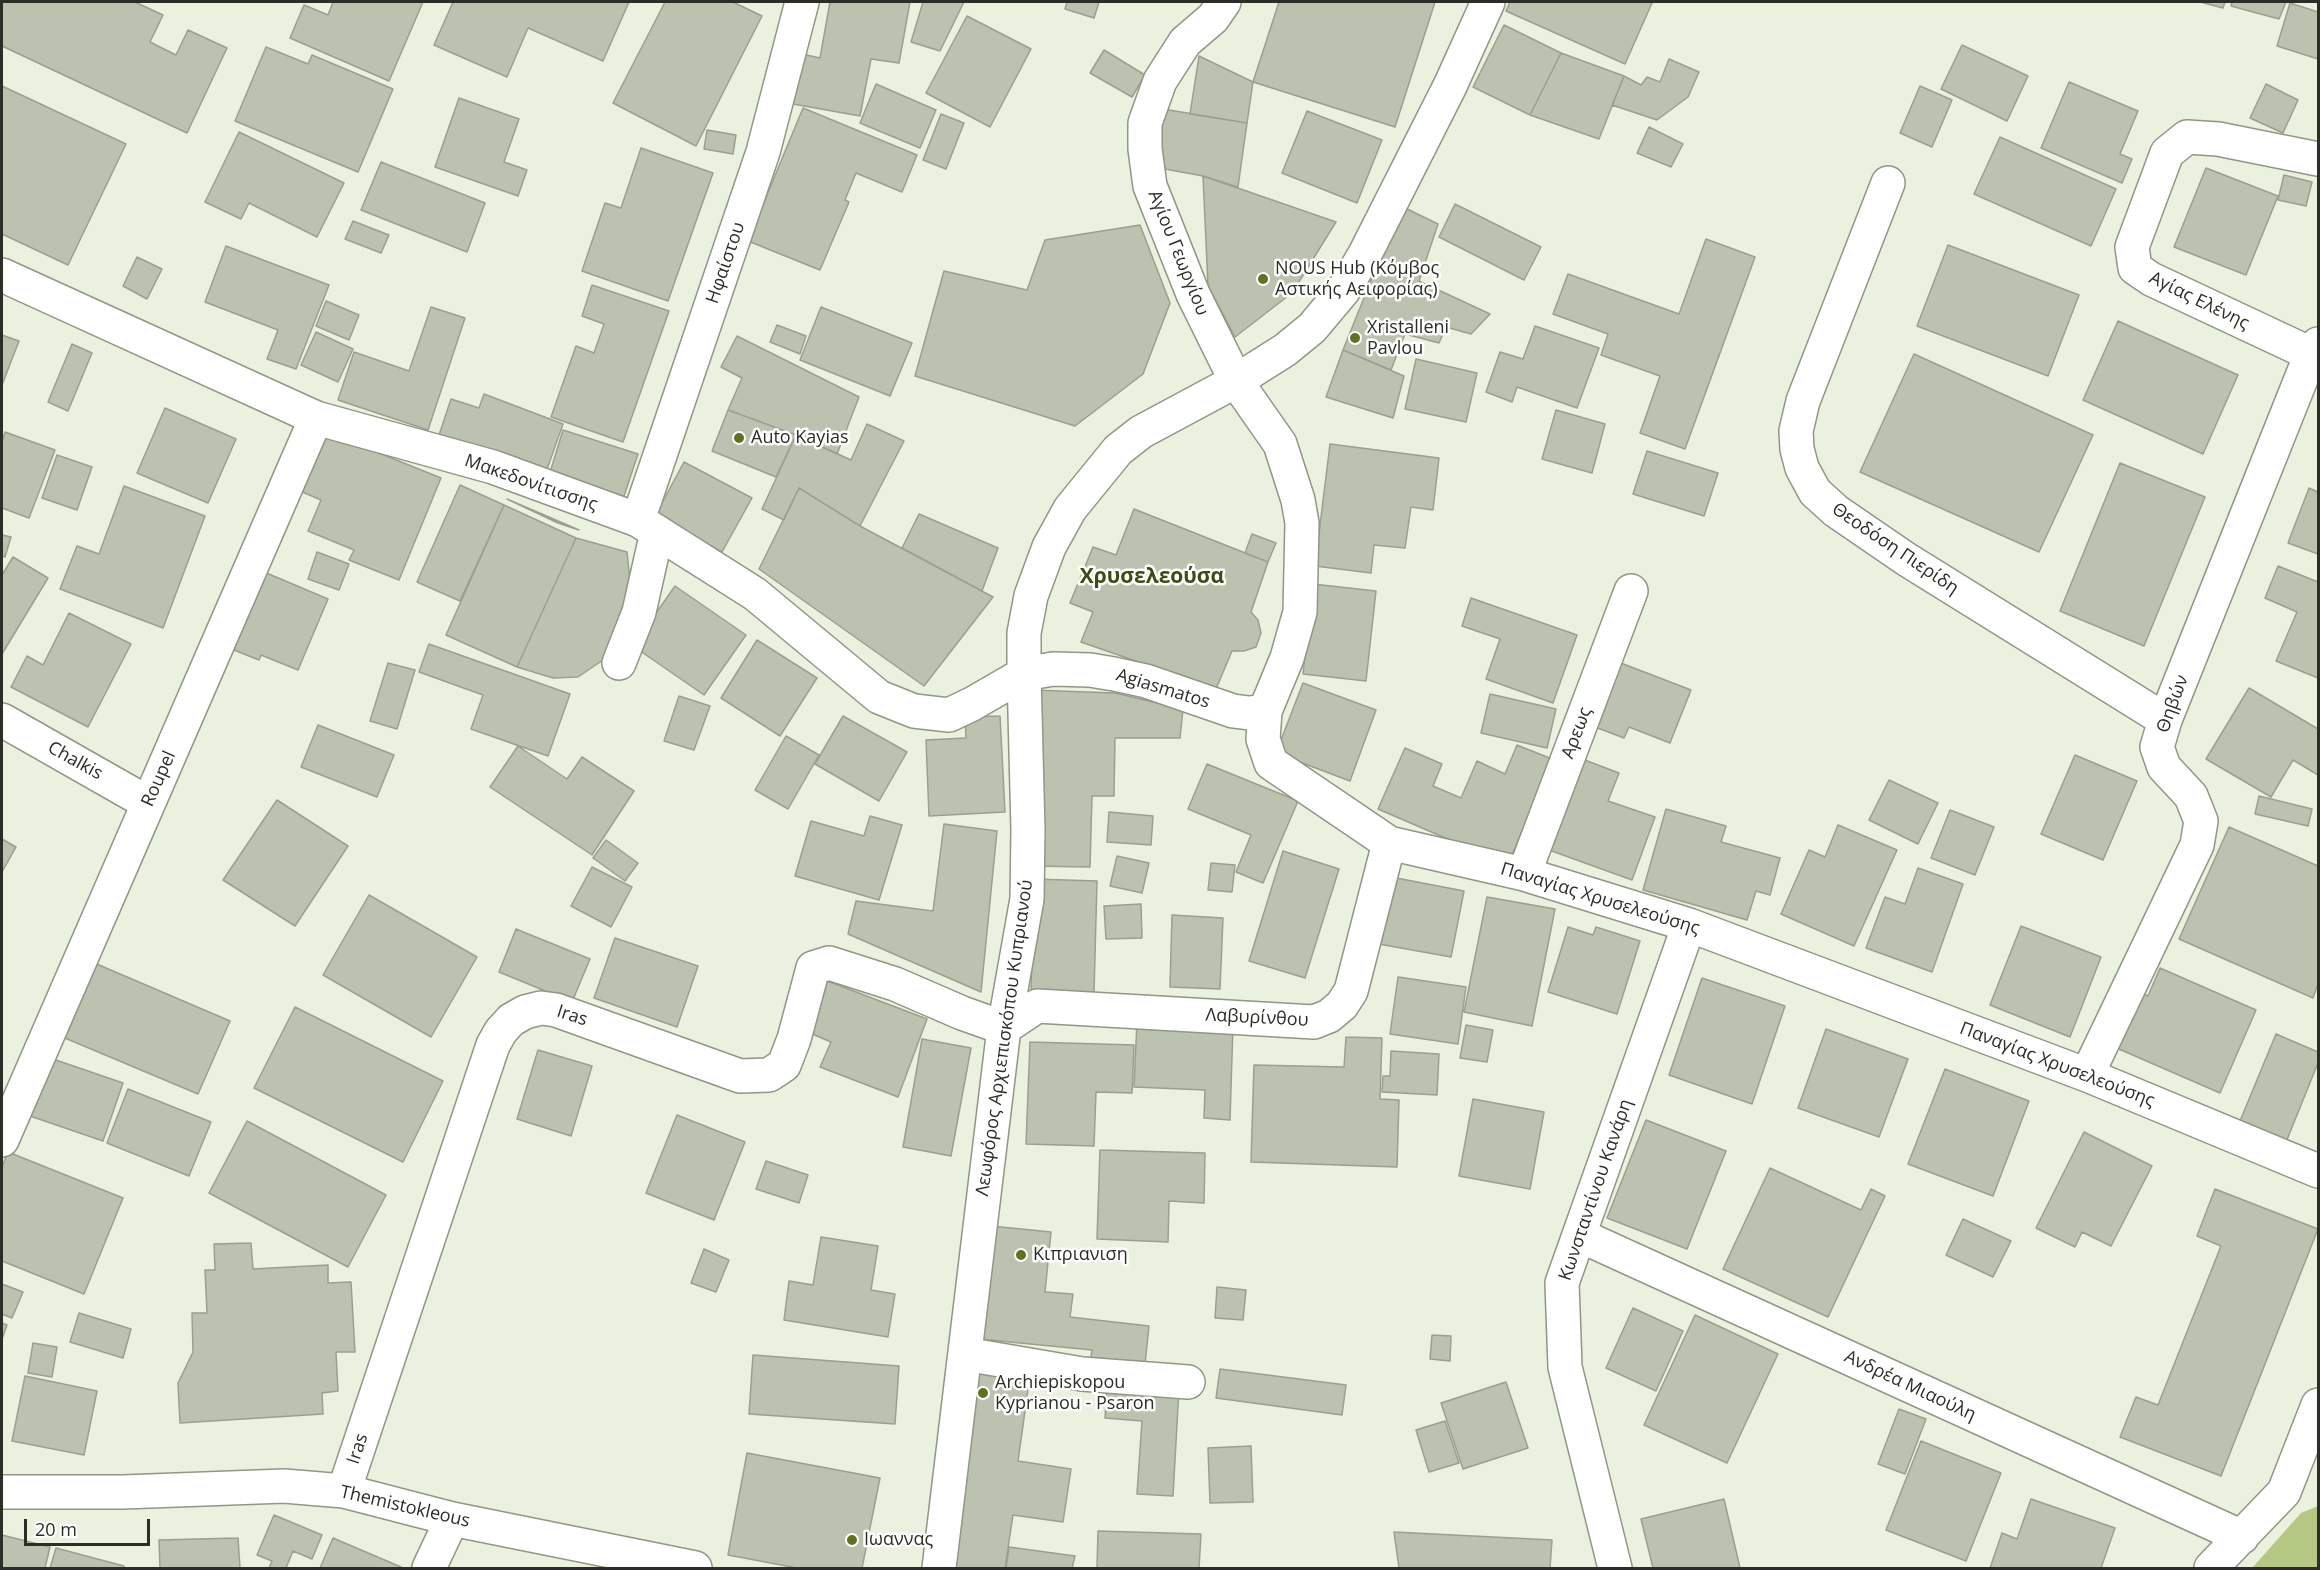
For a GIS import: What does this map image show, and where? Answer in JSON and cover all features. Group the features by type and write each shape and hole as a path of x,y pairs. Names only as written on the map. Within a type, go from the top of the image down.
{"street":[{"name":"Ηφαίστου","path":"619,663 639,612 647,526 763,152 802,2"},
{"name":"Αγίου Γεωργίου","path":"1224,2 1213,18 1185,42 1160,81 1145,123 1145,149 1150,186 1154,197 1193,294 1236,381"},
{"name":"Λεωφόρος Αρχιεπισκόπου Κυπριανού","path":"939,1569 1004,1028 1027,899 1024,633 1031,596 1049,547 1070,509 1118,450 1141,432 1236,381 1286,350 1312,328 1343,291 1365,254 1426,135 1488,2"},
{"name":"Αγίας Ελένης","path":"2315,349 2151,279 2135,268 2132,247 2167,153 2187,137 2218,139 2319,159"},
{"name":"Θεοδόση Πιερίδη","path":"1887,183 1803,401 1796,431 1797,449 1802,468 1815,492 1836,511 1906,560 2165,720"},
{"name":"Μακεδονίτισσης","path":"2,276 316,418 493,468 647,526 755,594 879,697 914,711 949,715 1024,674"},
{"name":"Θηβών","path":"2087,1075 2197,845 2201,821 2191,796 2164,767 2157,747 2165,720 2315,349"},
{"name":"Παναγίας Χρυσελεούσης","path":"1236,381 1280,444 1298,500 1302,523 1300,612 1287,658 1265,711 1263,739 1271,763 1389,843 1524,874 1689,924 2087,1075 2319,1171"},
{"name":"Roupel","path":"3,1132 316,418"},
{"name":"Αρεως","path":"1524,874 1630,591"},
{"name":"Agiasmatos","path":"1024,674 1053,669 1090,670 1146,681 1233,711 1250,713 1265,711"},
{"name":"Chalkis","path":"2,720 148,803"},
{"name":"Λαβυρίνθου","path":"1004,1028 1036,1006 1314,1022 1329,1016 1342,1005 1351,991 1389,843"},
{"name":"Κωνσταντίνου Κανάρη","path":"1615,1569 1565,1367 1562,1283 1689,924"},
{"name":"Iras","path":"344,1491 494,1045 501,1031 511,1020 525,1012 541,1008 556,1010 740,1076 769,1075 784,1065 794,1040 813,968 829,963 895,984 962,1013 1004,1028"},
{"name":"Ανδρέα Μιαούλη","path":"1579,1234 2242,1537"},
{"path":"965,1354 1082,1374 1188,1382"},
{"path":"2211,1569 2284,1492 2319,1405"},
{"name":"Themistokleous","path":"2,1492 123,1492 284,1486 344,1491 452,1519 695,1569"},
{"path":"429,1569 452,1519"}],"green space":[{"path":"2318,1506 2318,1568 2252,1568 2301,1513"}],"building":[{"path":"2,2 135,2 163,15 150,42 176,55 188,30 227,48 187,133 2,46"},
{"path":"333,2 423,2 389,81 290,38 304,5 328,15"},
{"path":"453,2 629,2 603,61 528,28 507,77 434,45"},
{"path":"665,2 733,2 762,16 696,146 613,103"},
{"path":"830,2 910,2 899,63 871,59 860,116 793,104 802,54 820,58"},
{"path":"923,2 964,2 940,51 911,42"},
{"path":"1067,2 1099,2 1094,18 1065,9"},
{"path":"1279,2 1435,2 1395,127 1253,82"},
{"path":"1510,2 1652,3 1625,64 1506,11"},
{"path":"2200,2 2225,2 2223,8"},
{"path":"2232,2 2286,2 2279,19 2231,6"},
{"path":"2290,3 2318,12 2318,59 2277,46"},
{"path":"967,16 1031,49 990,127 926,93"},
{"path":"1504,25 1561,53 1530,115 1473,87"},
{"path":"1962,45 2028,76 2007,121 1941,89"},
{"path":"266,47 308,64 312,55 393,89 358,172 235,121"},
{"path":"1104,50 1145,75 1132,97 1090,73"},
{"path":"1561,53 1624,76 1599,139 1530,115"},
{"path":"1199,56 1253,82 1247,123 1190,114"},
{"path":"1669,59 1699,72 1688,97 1657,120 1612,105 1624,76 1641,85 1647,77 1660,82"},
{"path":"2069,82 2138,111 2120,154 2132,159 2122,183 2041,148"},
{"path":"876,84 936,110 920,148 860,123"},
{"path":"2266,84 2298,100 2283,133 2250,118"},
{"path":"2,86 126,144 68,265 2,234"},
{"path":"1920,86 1952,100 1932,147 1900,133"},
{"path":"459,98 519,119 504,162 527,170 518,196 435,167"},
{"path":"803,108 917,155 902,192 856,173 845,200 849,202 820,270 748,241"},
{"path":"1157,108 1247,123 1238,187 1203,176 1154,167"},
{"path":"1307,111 1382,140 1357,203 1282,173"},
{"path":"941,114 964,123 946,169 923,160"},
{"path":"1649,127 1683,144 1671,167 1637,153"},
{"path":"707,130 736,135 733,154 704,149"},
{"path":"239,132 344,183 317,237 249,203 241,219 205,202"},
{"path":"2000,137 2116,189 2091,246 1974,194"},
{"path":"641,148 713,173 668,301 582,271 605,203 621,208"},
{"path":"381,162 485,203 467,252 361,210"},
{"path":"2206,168 2278,196 2246,275 2174,247"},
{"path":"2284,175 2312,182 2306,206 2278,200"},
{"path":"1203,176 1336,222 1292,293 1235,337 1208,286"},
{"path":"1455,204 1541,247 1524,280 1439,237"},
{"path":"1401,206 1438,224 1419,281 1490,314 1471,334 1446,327 1439,343 1405,334 1391,370 1343,350"},
{"path":"353,221 389,235 381,253 345,239"},
{"path":"1140,225 1170,303 1143,374 1075,426 915,376 944,271 1027,290 1045,240"},
{"path":"1706,239 1755,257 1685,449 1640,433 1660,376 1601,355 1608,334 1553,314 1568,274 1679,314"},
{"path":"1948,245 2079,295 2048,376 1917,326"},
{"path":"226,246 329,285 296,369 267,359 278,330 205,302"},
{"path":"137,257 162,269 147,299 123,286"},
{"path":"592,285 669,311 623,442 551,417 576,346 594,353 604,324 582,316"},
{"path":"326,301 359,315 349,340 316,326"},
{"path":"431,307 465,318 428,430 338,400 354,352 409,371"},
{"path":"821,307 912,343 890,396 800,360"},
{"path":"2118,321 2238,375 2203,454 2083,400"},
{"path":"777,325 806,336 800,354 770,342"},
{"path":"1535,326 1599,348 1577,408 1517,387 1512,402 1486,392 1500,352 1523,359"},
{"path":"316,332 353,349 338,382 301,365"},
{"path":"2,335 19,341 2,385"},
{"path":"737,336 859,397 837,454 796,435 728,410 742,378 721,367"},
{"path":"72,344 92,353 68,411 48,402"},
{"path":"1343,350 1404,376 1393,418 1326,397"},
{"path":"1914,354 2093,435 2039,552 1860,472"},
{"path":"1416,359 1477,373 1466,422 1405,409"},
{"path":"484,394 563,424 546,472 439,435 451,399 479,408"},
{"path":"165,408 236,439 208,503 137,473"},
{"path":"728,410 796,435 776,477 712,451"},
{"path":"1556,410 1605,424 1592,473 1542,459"},
{"path":"867,424 904,441 860,526 799,488 784,520 762,509 796,435 851,460"},
{"path":"317,428 441,478 399,580 349,560 354,550 308,531 321,500 293,488"},
{"path":"563,430 638,454 622,502 548,479"},
{"path":"5,432 55,450 29,518 2,508 2,442"},
{"path":"1330,444 1439,458 1433,510 1411,507 1405,548 1374,545 1371,573 1315,566"},
{"path":"1647,451 1718,473 1704,516 1633,494"},
{"path":"57,455 92,467 77,510 42,498"},
{"path":"684,462 752,498 722,552 655,516"},
{"path":"2120,463 2205,497 2144,646 2060,611"},
{"path":"460,485 504,505 460,601 417,582"},
{"path":"124,486 205,516 163,628 60,589 77,546 99,554"},
{"path":"799,488 860,526 993,597 924,686 759,569"},
{"path":"2309,488 2318,492 2318,554 2288,543"},
{"path":"507,499 579,530 558,523"},
{"path":"504,505 576,538 517,667 446,635"},
{"path":"1134,509 1268,562 1251,612 1258,620 1261,633 1256,647 1244,651 1232,651 1216,689 1081,642 1093,612 1070,603 1093,547 1116,555"},
{"path":"919,514 998,548 982,591 902,548"},
{"path":"1252,534 1276,543 1268,562 1245,553"},
{"path":"2,535 11,537 5,557 2,556"},
{"path":"576,538 627,552 631,590 606,658 578,677 553,678 517,667"},
{"path":"317,552 349,564 339,590 308,579"},
{"path":"13,557 48,578 2,654 2,575"},
{"path":"2278,566 2318,582 2318,678 2276,661 2297,612 2265,598"},
{"path":"257,569 328,599 298,670 261,655 259,660 224,646"},
{"path":"1313,584 1376,591 1366,681 1303,674"},
{"path":"675,586 746,635 704,695 633,646"},
{"path":"1471,598 1577,635 1553,703 1486,679 1500,639 1462,626"},
{"path":"69,613 131,644 88,727 11,687 27,656 43,665"},
{"path":"757,640 817,678 780,736 721,698"},
{"path":"429,644 570,694 548,756 471,729 483,695 419,672"},
{"path":"1613,660 1691,690 1670,743 1629,727 1624,738 1587,724"},
{"path":"388,663 415,670 397,729 370,721"},
{"path":"1303,683 1376,710 1350,781 1276,753"},
{"path":"2249,688 2318,729 2318,775 2293,760 2271,797 2206,759"},
{"path":"1032,690 1115,693 1183,709 1180,738 1115,738 1114,796 1092,796 1090,867 1029,866"},
{"path":"1490,694 1556,709 1547,748 1481,733"},
{"path":"679,696 710,706 694,750 664,741"},
{"path":"843,716 907,752 879,801 815,764"},
{"path":"1000,716 1005,812 929,816 926,740 966,738 965,717"},
{"path":"318,725 394,755 377,797 301,767"},
{"path":"786,736 819,755 788,809 755,790"},
{"path":"1517,745 1552,759 1508,865 1378,809 1405,748 1442,764 1433,786 1461,798 1477,761 1505,774"},
{"path":"518,746 567,779 582,757 634,791 592,855 490,787"},
{"path":"2075,755 2137,781 2103,860 2041,834"},
{"path":"1582,759 1619,773 1608,801 1655,817 1632,880 1549,850"},
{"path":"1207,764 1298,801 1263,883 1236,872 1251,835 1188,809"},
{"path":"1889,780 1938,803 1918,844 1869,820"},
{"path":"2259,796 2312,809 2308,826 2255,814"},
{"path":"277,800 348,846 295,926 223,880"},
{"path":"1666,809 1726,826 1721,842 1780,858 1770,895 1756,891 1747,920 1643,890"},
{"path":"1950,810 1994,827 1975,875 1931,858"},
{"path":"1109,812 1153,816 1151,845 1107,842"},
{"path":"870,816 902,825 879,900 795,876 811,821 864,836"},
{"path":"944,824 997,831 981,992 848,934 856,901 933,911"},
{"path":"1838,825 1897,850 1854,946 1781,914 1809,850 1825,857"},
{"path":"2229,827 2318,866 2318,984 2313,998 2179,939"},
{"path":"2,839 16,847 2,872"},
{"path":"606,840 638,863 625,881 593,858"},
{"path":"1283,851 1339,869 1305,978 1249,961"},
{"path":"1117,856 1149,863 1142,893 1110,886"},
{"path":"1211,863 1235,865 1232,892 1208,890"},
{"path":"592,867 632,887 611,927 571,906"},
{"path":"1918,868 1963,884 1932,972 1866,948 1885,897 1905,904"},
{"path":"1386,876 1464,891 1451,957 1373,943"},
{"path":"1034,879 1097,881 1094,993 1031,992"},
{"path":"369,895 477,957 431,1037 323,975"},
{"path":"1487,897 1555,909 1532,1026 1464,1012"},
{"path":"1141,904 1142,938 1106,939 1104,906"},
{"path":"1172,915 1223,918 1220,989 1170,987"},
{"path":"2021,926 2101,957 2070,1037 1990,1005"},
{"path":"1568,927 1593,935 1596,927 1640,941 1617,1014 1548,992"},
{"path":"516,929 590,959 572,1002 499,972"},
{"path":"615,938 698,966 677,1027 594,998"},
{"path":"85,959 230,1021 198,1094 53,1033"},
{"path":"2160,968 2256,1010 2220,1093 2112,1046 2136,990 2148,996"},
{"path":"1398,977 1466,987 1458,1044 1390,1034"},
{"path":"1702,978 1785,1006 1752,1104 1669,1075"},
{"path":"822,979 927,1019 898,1097 820,1067 831,1042 803,1030"},
{"path":"295,1007 443,1081 403,1162 254,1088"},
{"path":"1137,1021 1233,1025 1230,1120 1204,1118 1205,1090 1134,1087"},
{"path":"1466,1025 1493,1030 1487,1062 1460,1058"},
{"path":"1826,1029 1908,1059 1879,1137 1798,1108"},
{"path":"2276,1034 2318,1052 2318,1063 2282,1152 2235,1133"},
{"path":"1346,1037 1382,1038 1380,1099 1399,1100 1397,1167 1251,1162 1254,1065 1344,1067"},
{"path":"922,1039 971,1048 951,1156 903,1147"},
{"path":"1030,1042 1134,1045 1132,1093 1096,1092 1094,1146 1026,1144"},
{"path":"538,1050 592,1066 571,1136 517,1119"},
{"path":"1391,1051 1439,1054 1437,1095 1382,1092 1383,1076 1390,1076"},
{"path":"50,1058 123,1083 103,1141 30,1116"},
{"path":"1945,1069 2029,1101 1993,1196 1908,1164"},
{"path":"128,1089 211,1122 189,1176 107,1143"},
{"path":"1473,1099 1544,1112 1530,1189 1459,1176"},
{"path":"677,1115 745,1142 714,1220 646,1193"},
{"path":"1646,1120 1726,1151 1687,1249 1607,1218"},
{"path":"247,1121 386,1195 348,1267 209,1193"},
{"path":"2084,1132 2152,1166 2111,1246 2082,1232 2075,1247 2036,1228"},
{"path":"1100,1150 1205,1153 1204,1203 1169,1201 1168,1242 1097,1239"},
{"path":"8,1152 123,1198 84,1294 2,1261 2,1167"},
{"path":"766,1161 808,1175 799,1203 756,1189"},
{"path":"1770,1168 1861,1210 1871,1189 1885,1196 1828,1317 1723,1269"},
{"path":"2215,1189 2318,1229 2221,1476 2120,1437 2136,1397 2158,1405 2221,1246 2197,1236"},
{"path":"1963,1219 2011,1241 1993,1277 1946,1255"},
{"path":"991,1226 1051,1232 1045,1292 1073,1294 1070,1317 1149,1326 1144,1374 1089,1368 1092,1350 979,1339"},
{"path":"821,1237 878,1246 871,1290 895,1294 888,1337 784,1320 789,1281 813,1285"},
{"path":"251,1243 253,1269 328,1265 328,1283 351,1282 355,1352 336,1352 338,1391 322,1393 323,1414 180,1423 178,1383 193,1352 192,1313 207,1313 205,1270 215,1270 214,1244"},
{"path":"704,1249 729,1260 716,1292 691,1283"},
{"path":"2,1284 23,1292 12,1318 2,1314"},
{"path":"1217,1287 1246,1290 1243,1320 1215,1318"},
{"path":"1633,1308 1683,1331 1656,1391 1606,1368"},
{"path":"79,1313 131,1329 123,1358 70,1342"},
{"path":"1695,1315 1778,1354 1727,1463 1644,1425"},
{"path":"2,1323 7,1325 2,1339"},
{"path":"1432,1335 1451,1336 1450,1361 1430,1359"},
{"path":"33,1343 57,1347 52,1377 28,1373"},
{"path":"753,1355 899,1366 895,1424 749,1414"},
{"path":"978,1367 1063,1387 1029,1383 1018,1461 1071,1469 1063,1522 1013,1515 1005,1568 948,1568"},
{"path":"1220,1369 1346,1385 1342,1415 1216,1398"},
{"path":"25,1376 97,1391 84,1455 12,1441"},
{"path":"1506,1382 1528,1448 1463,1469 1441,1403"},
{"path":"1107,1385 1179,1389 1173,1496 1137,1494 1142,1421 1105,1418"},
{"path":"1899,1409 1926,1419 1905,1474 1878,1464"},
{"path":"1445,1421 1459,1463 1429,1472 1416,1430"},
{"path":"1921,1441 2001,1473 1966,1561 1886,1530"},
{"path":"1251,1446 1253,1502 1210,1503 1208,1448"},
{"path":"747,1453 880,1478 862,1568 797,1568 728,1555"},
{"path":"1724,1499 1740,1568 1653,1568 1641,1519"},
{"path":"2031,1499 2115,1528 2101,1568 1990,1568 2002,1533 2017,1539"},
{"path":"274,1515 322,1535 312,1559 293,1551 286,1568 269,1568 272,1561 257,1555"},
{"path":"1098,1531 1201,1534 1199,1568 1097,1568"},
{"path":"1394,1532 1552,1540 1550,1568 1399,1568"},
{"path":"2,1535 50,1547 45,1568 2,1568"},
{"path":"238,1538 240,1568 160,1568 159,1540"},
{"path":"333,1538 401,1567 320,1568"},
{"path":"1009,1547 1075,1556 1072,1568 1006,1568"},
{"path":"56,1548 124,1566 124,1568 50,1568"}],"place":[{"name":"NOUS Hub (Κόμβος Αστικής Αειφορίας)","path":"1263,279"},
{"name":"Xristalleni Pavlou","path":"1355,338"},
{"name":"Auto Kayias","path":"739,438"},
{"name":"Κιπριανιση","path":"1021,1255"},
{"name":"Archiepiskopou Kyprianou - Psaron","path":"983,1393"},
{"name":"Ιωαννας","path":"852,1540"}],"district":[{"name":"Χρυσελεούσα","path":"1152,577"}]}
